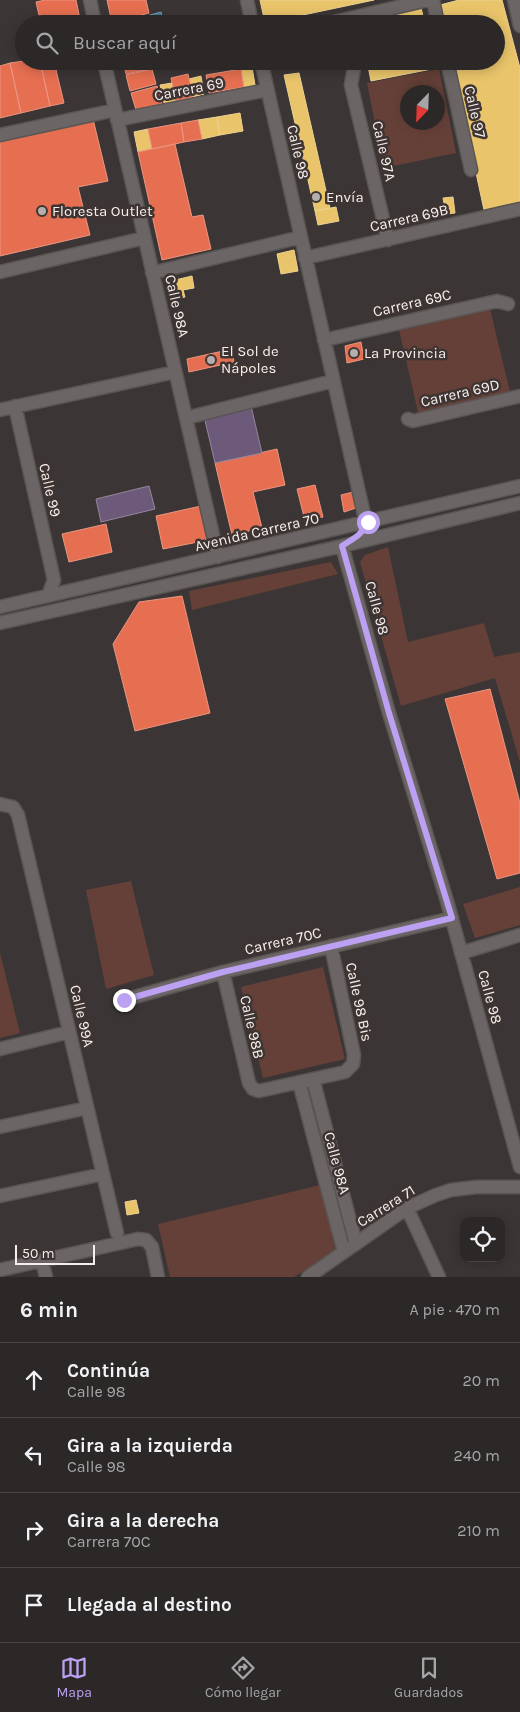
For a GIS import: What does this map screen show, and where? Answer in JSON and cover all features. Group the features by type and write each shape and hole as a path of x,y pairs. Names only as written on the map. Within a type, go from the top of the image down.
{"street":[{"path":"90,0 94,15"},
{"path":"247,0 250,15"},
{"path":"364,15 428,0"},
{"path":"433,0 436,15"},
{"path":"514,0 520,26"},
{"name":"Calle 98A","path":"106,70 218,558"},
{"name":"Calle 98","path":"263,70 366,523"},
{"name":"Calle 97A","path":"354,70 352,85 388,240"},
{"name":"Calle 97","path":"449,70 471,170"},
{"name":"Carrera 69","path":"0,135 268,90"},
{"name":"Carrera 69B","path":"305,258 520,209"},
{"path":"152,273 301,237"},
{"path":"0,272 144,238"},
{"name":"Carrera 69C","path":"324,340 497,301 508,304"},
{"path":"0,410 175,372"},
{"path":"186,418 333,381"},
{"name":"Carrera 69D","path":"408,419 413,421 520,396"},
{"name":"Calle 99","path":"15,406 54,580"},
{"name":"Avenida Carrera 70","path":"0,608 520,486"},
{"name":"Avenida Carrera 70","path":"0,623 342,546 520,503"},
{"path":"342,546 362,532 366,523"},
{"name":"Calle 98","path":"342,546 389,713 452,918 520,1167"},
{"path":"48,596 54,580 66,592 64,595 43,602 43,608 49,612"},
{"name":"Calle 99A","path":"0,804 13,807 18,815 117,1233"},
{"name":"Carrera 70C","path":"124,1000 223,972 452,918"},
{"path":"461,953 520,935"},
{"name":"Calle 98 Bis","path":"313,1079 345,1072 353,1064 354,1055 331,946"},
{"name":"Calle 98B","path":"223,972 249,1083 258,1091 299,1082"},
{"path":"0,1049 70,1032"},
{"path":"299,1082 313,1079"},
{"name":"Calle 98A","path":"313,1079 356,1244"},
{"name":"Calle 98A","path":"299,1082 344,1252"},
{"path":"0,1127 87,1108"},
{"path":"0,1196 103,1174"},
{"name":"Carrera 71","path":"308,1277 325,1272 344,1252 407,1208 436,1195 451,1190 476,1187 520,1187"},
{"path":"407,1208 439,1277"},
{"path":"0,1270 138,1239 146,1240 152,1247 158,1277"},
{"path":"42,1261 46,1277"}],"shaded area":[{"path":"439,70 442,85 400,85 400,130 445,130 445,99 456,153 384,168 367,83"},
{"path":"490,309 511,396 419,416 399,330"},
{"path":"388,547 408,642 484,623 494,657 520,652 520,762 495,678 401,706 360,562 365,555"},
{"path":"331,562 338,574 192,610 189,591"},
{"path":"131,881 154,975 106,989 86,890"},
{"path":"520,887 520,925 475,938 463,904"},
{"path":"0,953 20,1033 0,1038"},
{"path":"323,967 345,1059 263,1078 241,987"},
{"path":"320,1185 336,1251 294,1277 170,1277 158,1224"}],"building: Viviendas":[{"path":"260,0 374,0 303,15 263,15"},
{"path":"459,0 502,0 520,68 520,204 484,210 454,70 505,70 505,15 442,15 440,5"},
{"path":"421,8 423,15 387,15"},
{"path":"241,70 252,70 255,85 244,87"},
{"path":"369,70 427,70 371,81"},
{"path":"299,73 330,208 315,211 284,75"},
{"path":"201,76 204,94 193,97 189,79"},
{"path":"172,83 176,101 164,103 160,85"},
{"path":"240,113 243,131 220,135 217,117"},
{"path":"217,117 220,135 202,139 198,120"},
{"path":"148,129 152,149 138,152 134,132"},
{"path":"453,197 455,213 446,214 443,198"},
{"path":"336,207 339,221 318,225 315,211"},
{"path":"294,250 298,271 281,274 277,254"},
{"path":"192,276 194,288 183,290 185,297 172,300 168,284 171,281"},
{"path":"136,1200 139,1213 127,1215 125,1202"}],"building: Comercios":[{"path":"45,0 76,0 79,15 39,15 36,2"},
{"path":"107,0 146,0 149,13 142,15 110,15"},
{"path":"15,62 15,70 42,70 50,106 21,113 10,63"},
{"path":"10,63 21,113 0,118 0,66"},
{"path":"42,70 56,70 64,103 50,106"},
{"path":"125,70 145,70 126,74"},
{"path":"152,70 156,84 130,91 126,75"},
{"path":"241,70 244,87 209,93 206,75"},
{"path":"188,74 193,97 176,101 171,78"},
{"path":"157,86 162,104 136,110 131,93"},
{"name":"Floresta Outlet","path":"93,119 108,181 78,187 90,235 0,256 0,141"},
{"path":"198,120 202,139 184,142 181,123"},
{"path":"181,123 184,142 152,149 148,129"},
{"path":"175,144 192,217 203,215 211,249 162,260 138,152"},
{"name":"La Provincia","path":"361,342 364,359 347,363 345,346"},
{"name":"El Sol de Nápoles","path":"232,349 234,362 189,372 187,359"},
{"path":"277,449 285,485 253,492 262,528 232,535 215,463"},
{"path":"315,485 323,517 305,521 297,489"},
{"path":"353,492 356,508 344,512 341,495"},
{"path":"201,506 208,540 163,549 156,516"},
{"path":"106,524 112,552 69,562 62,534"},
{"path":"182,596 210,713 135,731 113,644 139,602"},
{"path":"490,689 520,803 520,873 497,879 445,699"}],"building: Oficinas":[{"path":"251,406 262,453 215,463 204,416"},
{"path":"149,486 155,509 101,522 96,499"}],"building: Público":[{"path":"161,12 162,15 150,15"}],"place":[{"name":"Envía","path":"316,197"},
{"name":"Floresta Outlet","path":"42,211"},
{"name":"La Provincia","path":"354,353"},
{"name":"El Sol de Nápoles","path":"211,360"}],"route":[{"path":"124,1000 223,972 452,918 389,713 342,546 362,532 368,522"}]}
